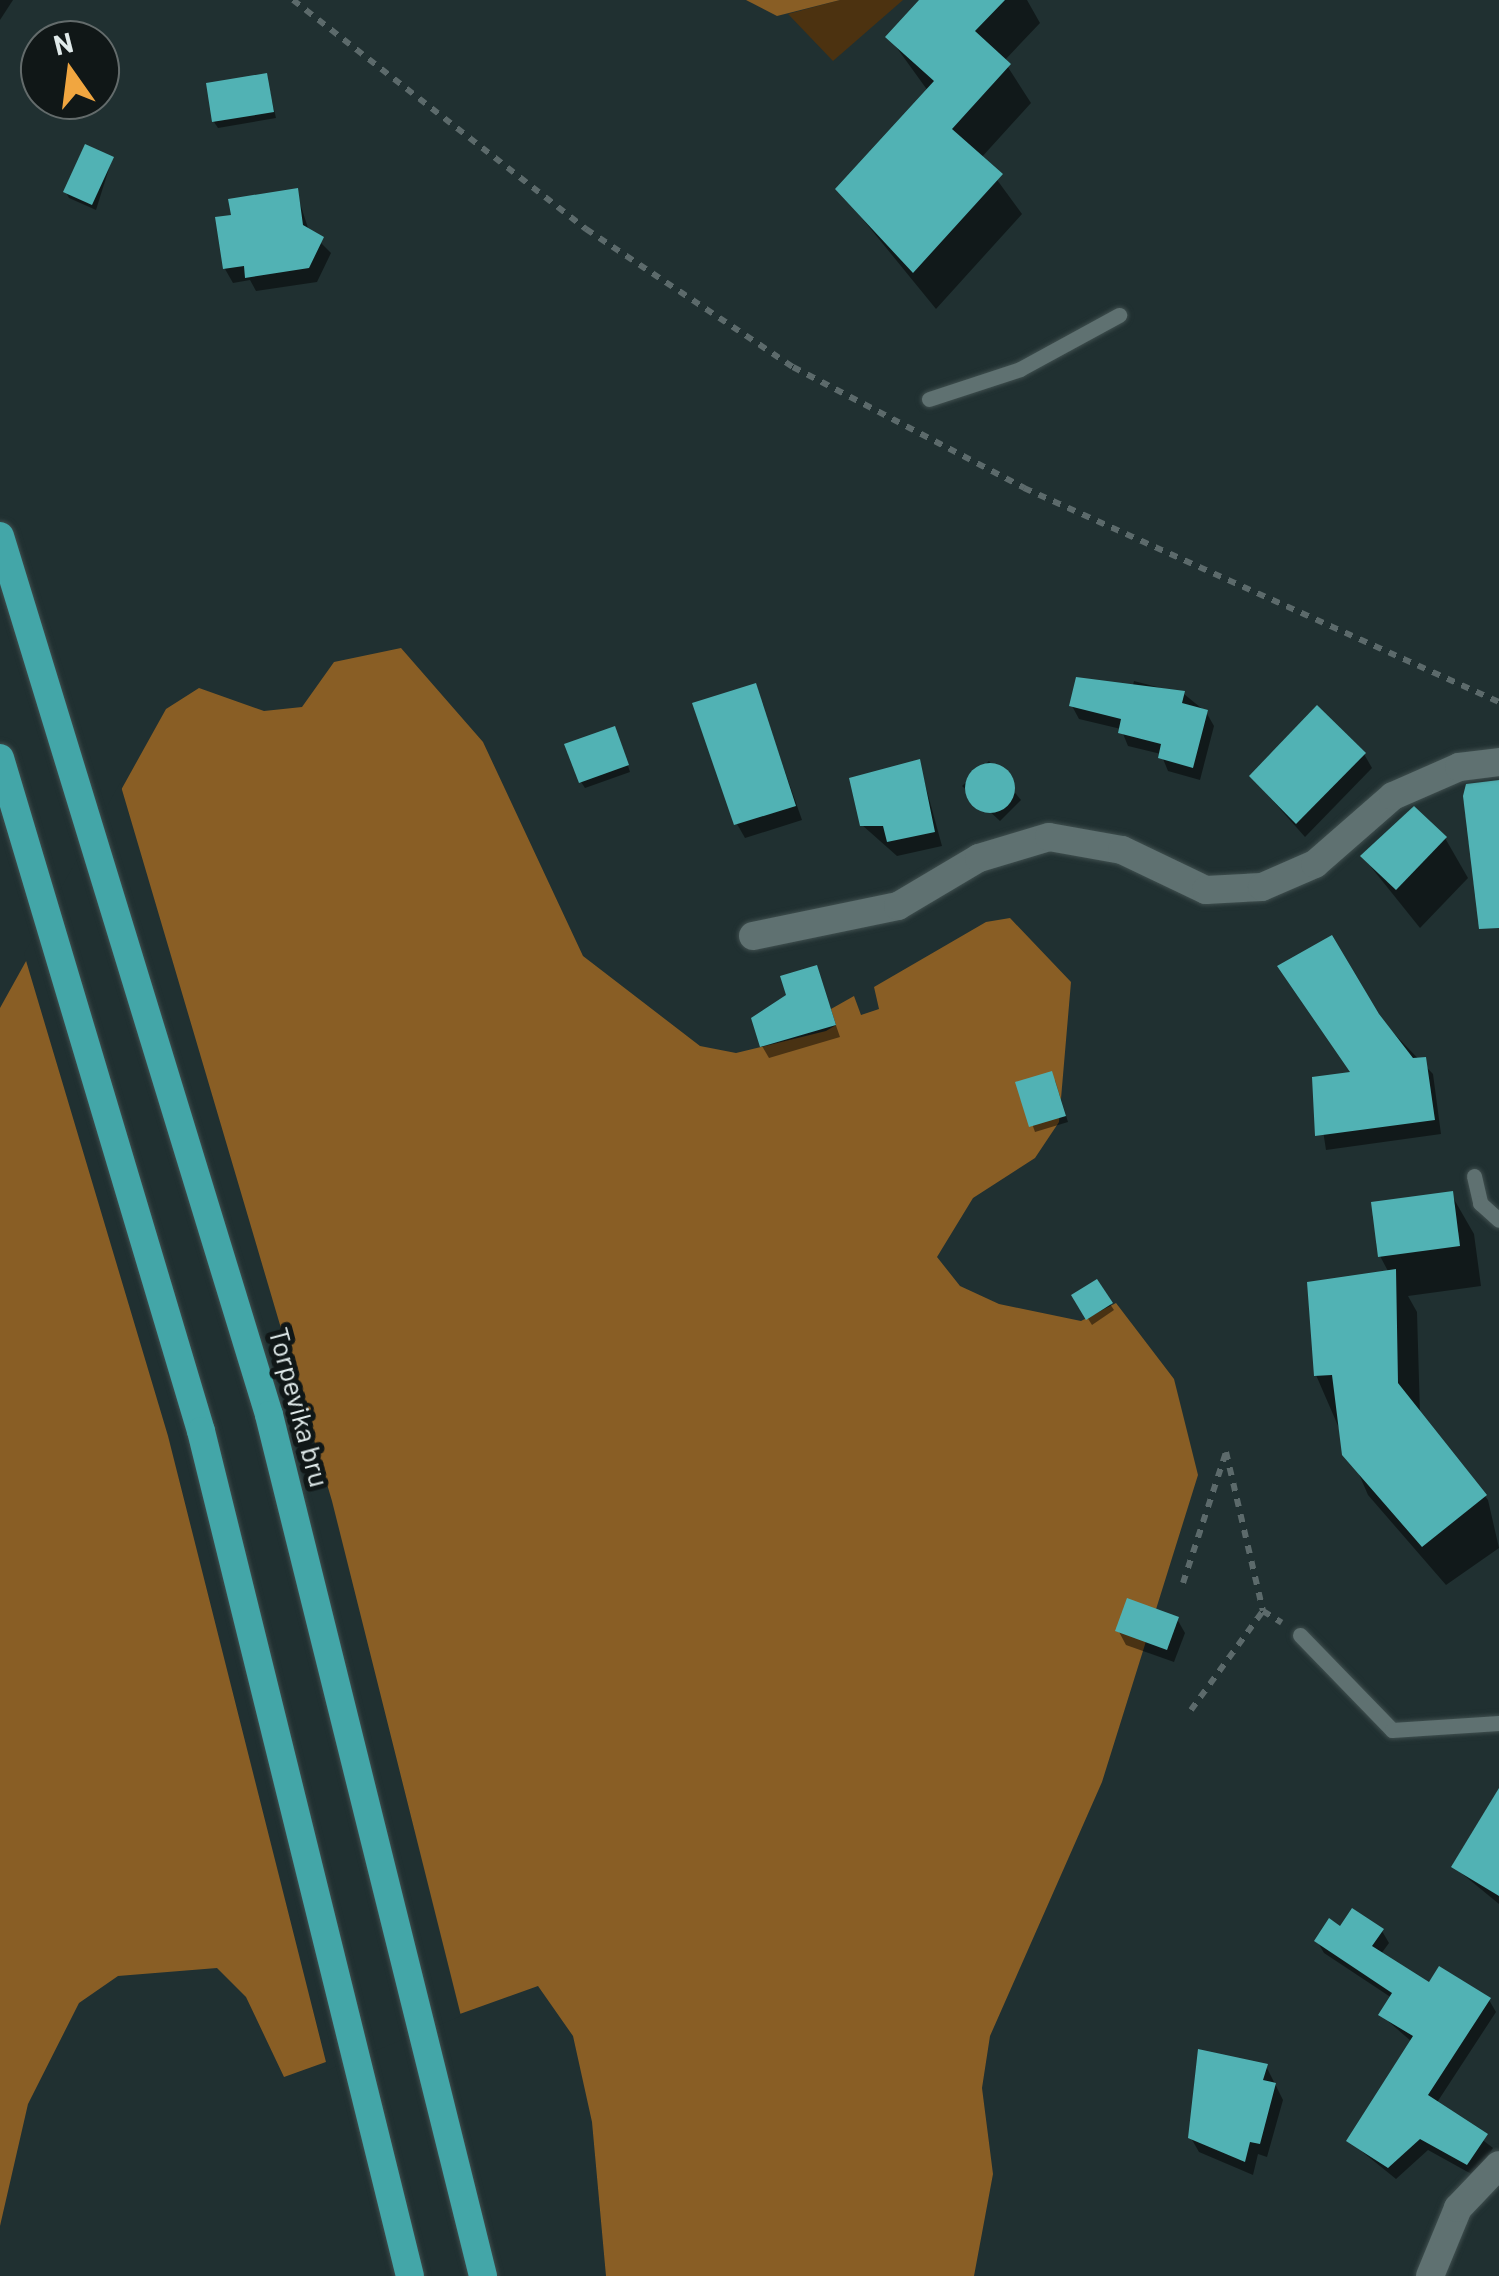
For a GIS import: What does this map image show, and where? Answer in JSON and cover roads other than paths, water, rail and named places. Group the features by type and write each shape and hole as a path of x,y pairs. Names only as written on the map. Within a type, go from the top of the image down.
{"highway":[{"name":"Torpevika bru","path":"0,536 71,754 269,1415 440,2084 483,2276"},
{"path":"0,758 202,1431 372,2098 410,2276"}],"street":[{"path":"753,936 898,906 980,858 1050,838 1122,850 1206,890 1262,887 1315,864 1393,796 1460,767 1499,762"},
{"path":"1430,2276 1458,2208 1499,2165"}],"lane":[{"path":"929,399 1020,369 1119,315"},
{"path":"1474,1176 1480,1203 1499,1220"},
{"path":"1300,1635 1392,1730 1499,1723"}]}
